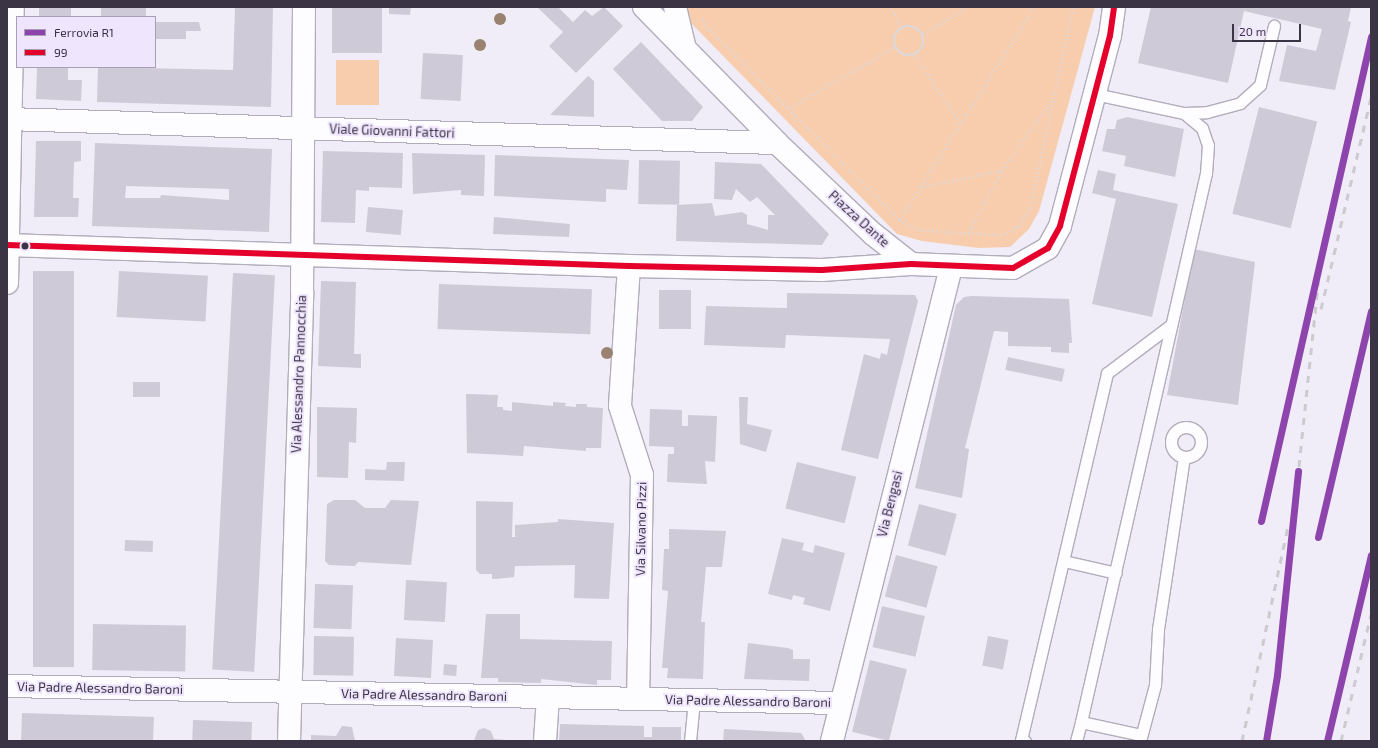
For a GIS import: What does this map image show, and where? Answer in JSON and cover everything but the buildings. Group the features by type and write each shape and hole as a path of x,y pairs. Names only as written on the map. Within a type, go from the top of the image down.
{"street":[{"path":"7,283 9,119 13,7"},
{"name":"Via Alessandro Pannocchia","path":"289,741 301,257 304,7"},
{"name":"Piazza Dante","path":"644,7 777,143 873,234 911,264"},
{"path":"675,7 686,51"},
{"path":"8,245 301,257 629,266 822,270 911,264 951,267 1013,268 1032,260 1048,248 1060,226 1110,36 1114,7"},
{"path":"1110,36 1123,7"},
{"name":"Viale Giovanni Fattori","path":"9,119 777,143"},
{"name":"Via Silvano Pizzi","path":"629,266 620,406 642,475 638,699"},
{"name":"Via Bengasi","path":"832,741 951,267"},
{"name":"Via Padre Alessandro Baroni","path":"7,686 841,703"},
{"path":"545,741 548,697"}],"lane":[{"path":"1095,94 1184,113 1207,112 1240,103 1260,85 1274,26"},
{"path":"1076,741 1116,573 1206,173 1208,145 1202,128 1184,113"},
{"path":"1022,741 1107,373 1171,325"},
{"path":"1081,722 1140,738 1155,685 1159,621 1184,457"},
{"path":"1064,561 1116,573"},
{"path":"690,741 694,700"}],"path":[{"path":"892,7 901,27"},
{"path":"923,34 967,7"},
{"path":"900,220 1034,7"},
{"path":"700,14 707,27 900,220 920,230 1003,235 1019,226 1030,208 1073,7"},
{"path":"910,25 923,34 922,50 915,55 900,54 895,47 893,40 901,27 910,25"},
{"path":"789,108 895,47"},
{"path":"915,55 961,124"},
{"path":"968,233 1002,170 1054,98"},
{"path":"921,187 1002,170"}],"shaded area":[{"path":"687,7 1095,7 1039,211 1029,229 1010,247 979,248 922,241 897,234 691,23"},
{"path":"336,60 379,60 379,105 336,105"}],"railway":[{"path":"1261,521 1371,36"},
{"path":"1321,309 1371,97"},
{"path":"1266,741 1277,675 1318,282"},
{"path":"1242,741 1288,526"},
{"path":"1327,741 1371,555"},
{"path":"1341,741 1371,614"}],"rail line":[{"name":"R1","path":"1261,521 1371,36"},
{"name":"R1","path":"1318,537 1371,311"},
{"name":"R1","path":"1266,741 1277,675 1298,471"},
{"name":"R1","path":"1327,741 1371,555"}],"transit line":[{"name":"99","path":"7,245 629,266 822,270 911,264 1013,268 1048,248 1060,226 1110,36 1114,7"}]}
